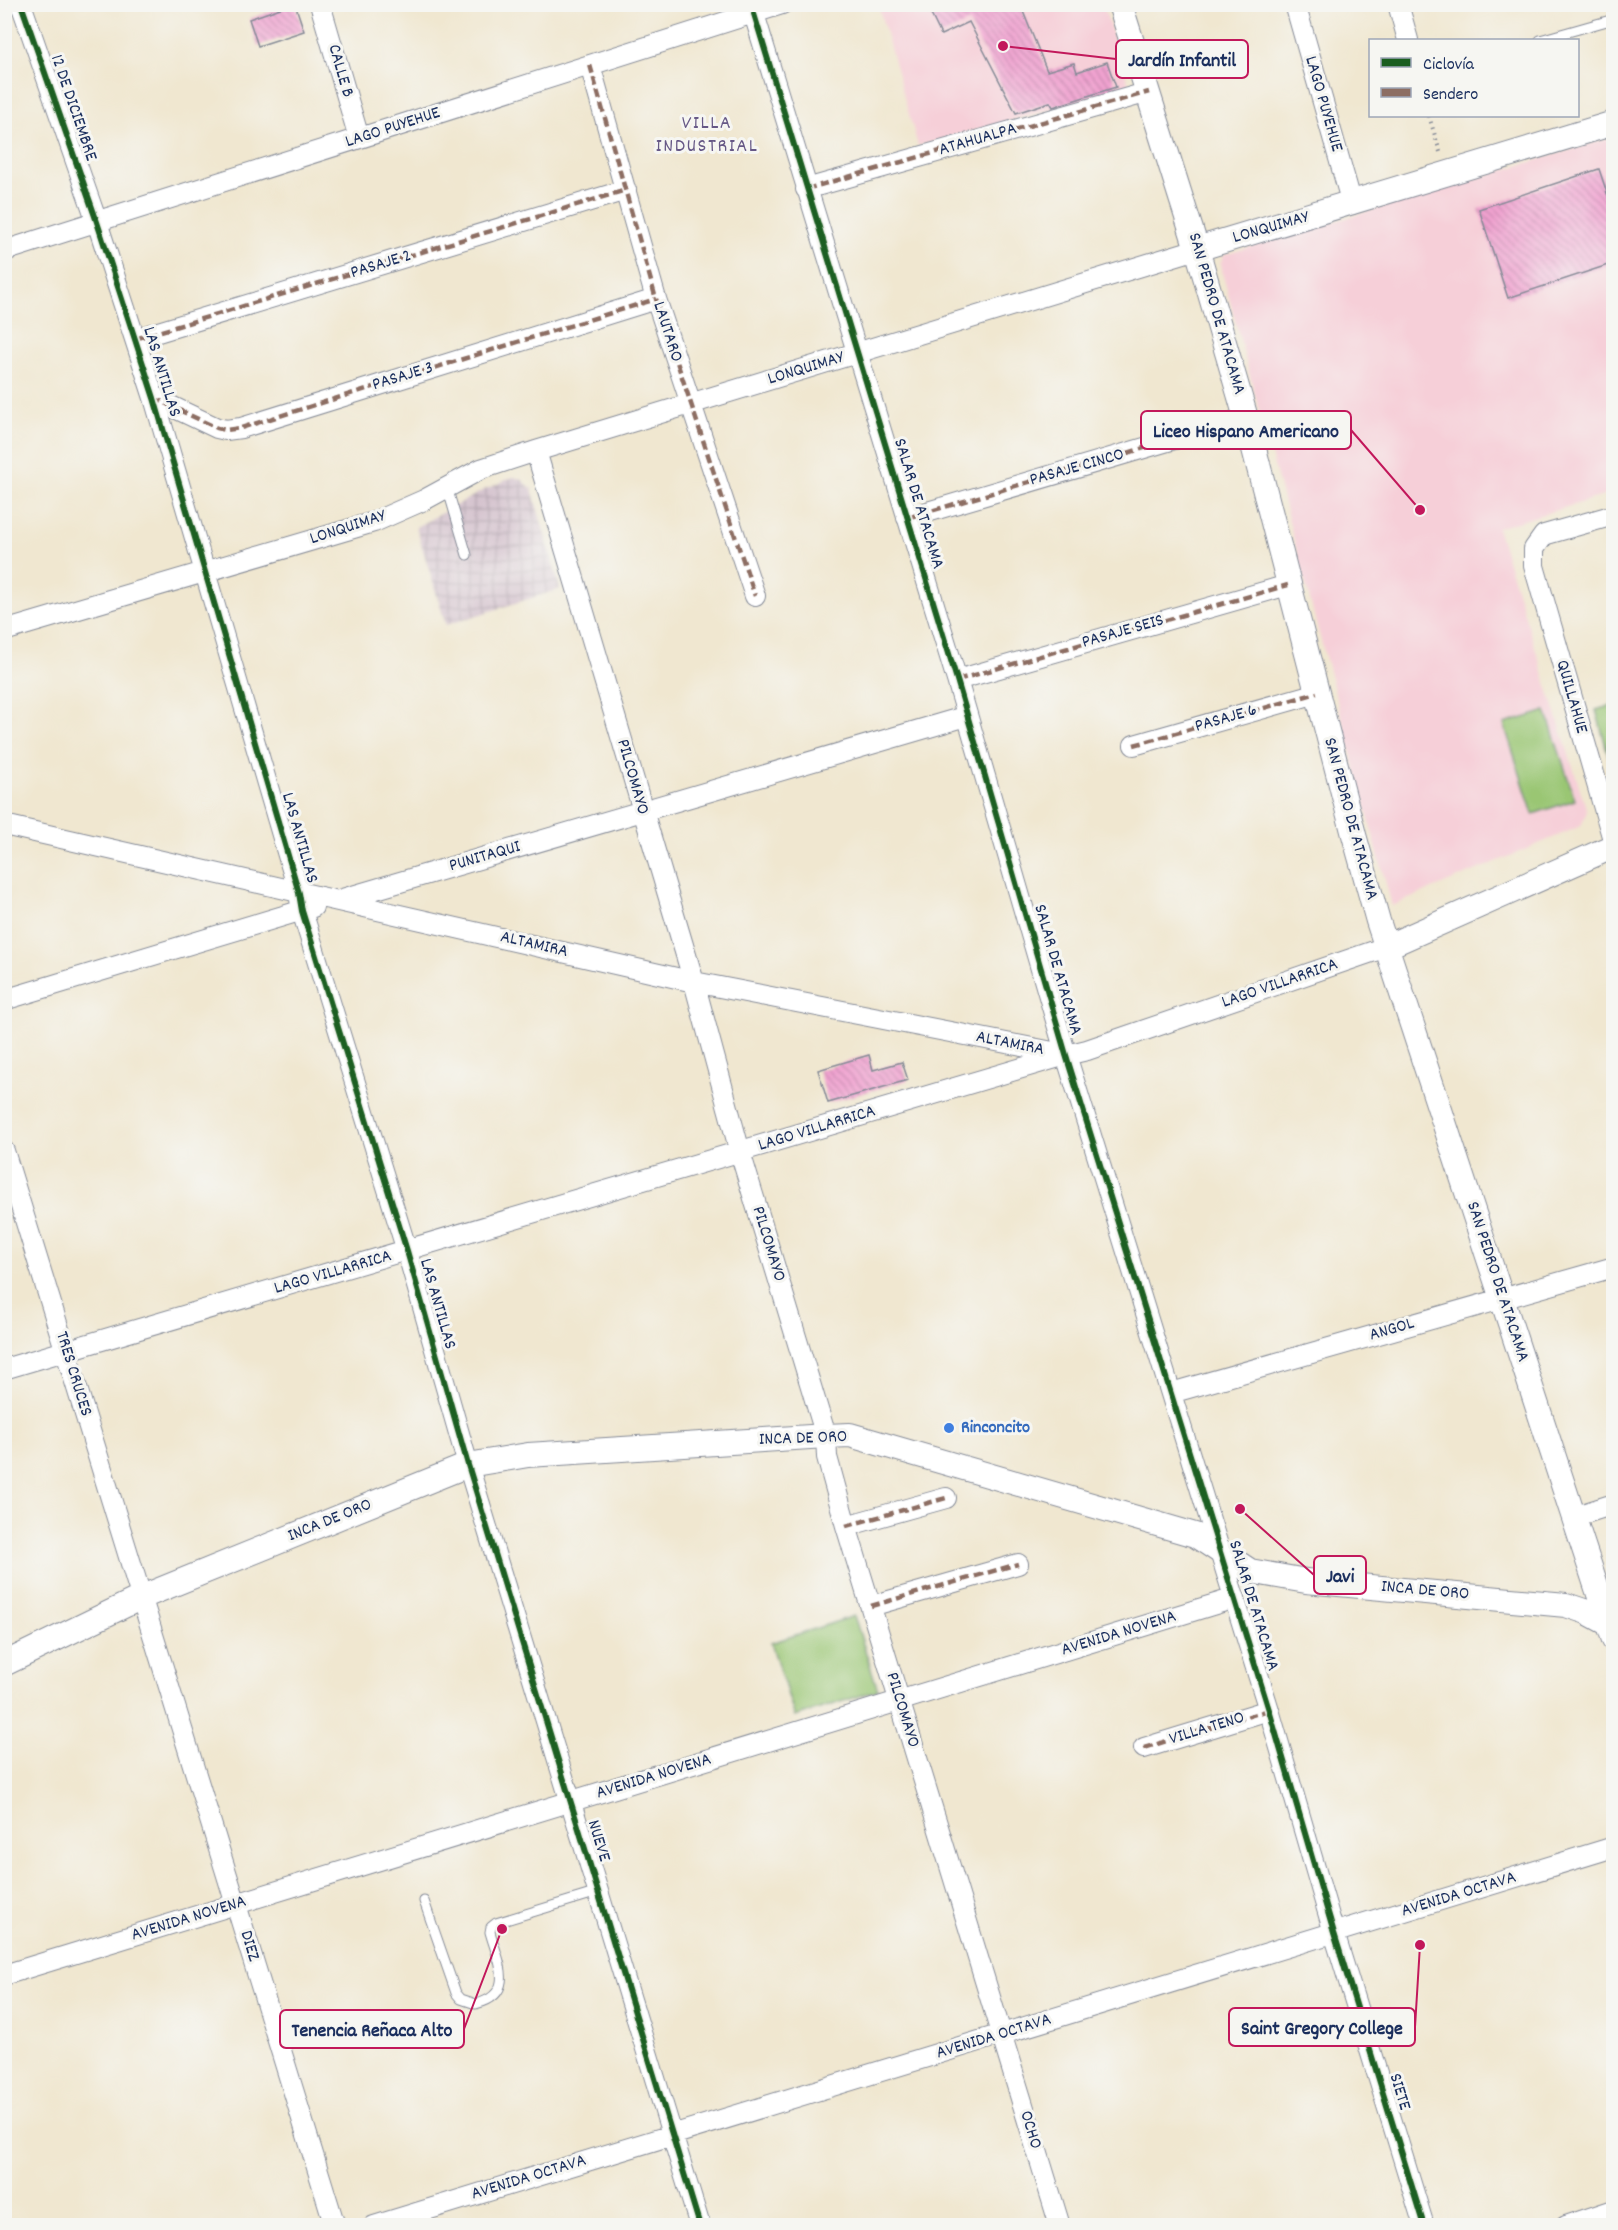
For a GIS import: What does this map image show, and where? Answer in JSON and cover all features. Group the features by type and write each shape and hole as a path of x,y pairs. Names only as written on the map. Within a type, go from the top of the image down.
{"street":[{"name":"12 DE DICIEMBRE","path":"21,4 97,222"},
{"name":"CALLE B","path":"320,4 359,138"},
{"name":"LAGO PUYEHUE","path":"4,251 590,66 721,14 754,14 782,4"},
{"name":"SAN PEDRO DE ATACAMA","path":"1120,4 1197,249 1246,418 1354,835 1386,947 1612,1630"},
{"name":"LAGO PUYEHUE","path":"1295,4 1352,204"},
{"path":"1398,4 1408,39"},
{"name":"SALAR DE ATACAMA","path":"754,14 957,680 1066,1055 1235,1598 1334,1933"},
{"name":"LAUTARO","path":"590,66 656,299 755,596"},
{"name":"ATAHUALPA","path":"806,189 1149,92"},
{"name":"LONQUIMAY","path":"4,631 374,522 424,500 481,469 536,451 1614,123"},
{"name":"PASAJE 2","path":"135,339 626,190"},
{"name":"LAS ANTILLAS","path":"97,222 154,398 301,902 407,1251 468,1465"},
{"name":"PASAJE 3","path":"154,398 217,428 226,430 241,428 656,299"},
{"name":"PASAJE CINCO","path":"907,518 1246,418"},
{"name":"PILCOMAYO","path":"536,451 694,982 740,1152 826,1436 827,1458 846,1526 1000,2035"},
{"name":"QUILLAHUE","path":"1614,515 1544,536 1534,549 1534,566 1614,845"},
{"name":"PASAJE SEIS","path":"957,680 1288,585"},
{"name":"PASAJE 6","path":"1134,745 1317,693"},
{"name":"PUNITAQUI","path":"4,1000 301,902 338,900 967,716"},
{"path":"4,825 301,902"},
{"name":"LAGO VILLARRICA","path":"4,1369 1087,1050 1386,947 1614,845"},
{"name":"ALTAMIRA","path":"338,900 694,982 1066,1055"},
{"name":"TRES CRUCES","path":"4,1151 142,1597"},
{"name":"ANGOL","path":"1171,1393 1614,1267"},
{"name":"INCA DE ORO","path":"4,1664 142,1597 468,1465 528,1455 850,1435 1195,1535 1250,1570 1306,1581 1566,1605 1587,1611 1612,1630"},
{"name":"NUEVE","path":"468,1465 700,2226"},
{"path":"846,1526 946,1498"},
{"path":"1573,1517 1614,1504"},
{"path":"871,1606 1018,1564"},
{"name":"DIEZ","path":"142,1597 335,2226"},
{"name":"AVENIDA NOVENA","path":"4,1975 1235,1598"},
{"name":"VILLA TENO","path":"1144,1748 1269,1710"},
{"name":"AVENIDA OCTAVA","path":"375,2226 1614,1847"},
{"name":"SIETE","path":"1334,1933 1424,2226"},
{"name":"OCHO","path":"1000,2035 1060,2226"},
{"path":"1566,2226 1614,2210"}],"lane":[{"path":"1544,39 1614,19"},
{"path":"447,488 467,555"},
{"path":"424,1901 456,1993 461,1999 476,2004 493,1997 500,1989 502,1977 490,1932 491,1927 496,1923 598,1892"}],"path":[{"path":"1430,117 1446,174"},
{"path":"1436,139 1446,174"}],"shaded area":[{"path":"878,5 1103,5 1130,88 918,146"},
{"path":"1613,137 1613,493 1497,528 1587,811 1581,826 1392,906 1220,264 1224,255"},
{"path":"513,477 521,479 532,489 560,589 446,625 416,527"}],"green space":[{"path":"1614,705 1613,772 1596,710"},
{"path":"1546,711 1575,800 1533,814 1504,724"},
{"path":"854,1616 878,1690 795,1717 771,1643"}],"building":[{"path":"295,4 304,31 258,46 249,19"},
{"path":"926,4 1020,4 1047,71 1074,63 1077,72 1107,62 1116,87 1053,107 1050,102 1016,113 969,22 941,35"},
{"path":"1599,169 1614,214 1614,263 1508,298 1479,209"},
{"path":"869,1055 873,1070 902,1062 908,1080 828,1103 818,1070"}],"marked path":[{"path":"590,65 656,299 755,596"},
{"path":"806,189 1149,92"},
{"path":"135,339 626,190"},
{"path":"154,398 217,428 226,430 241,428 656,299"},
{"path":"907,518 1246,418"},
{"path":"957,680 1288,585"},
{"path":"1134,745 1317,693"},
{"path":"846,1526 946,1498"},
{"path":"871,1606 1018,1564"},
{"path":"1144,1748 1269,1710"}],"cycle path":[{"path":"21,4 97,222 154,398 299,893 302,911 407,1251 468,1465 700,2226"},
{"path":"754,14 957,680 1066,1055 1269,1710 1334,1933 1424,2226"}],"place":[{"name":"Jardín Infantil","path":"1003,46"},
{"name":"Liceo Hispano Americano","path":"1420,510"},
{"name":"Rinconcito","path":"949,1428"},
{"name":"Javi","path":"1240,1509"},
{"name":"Tenencia Reñaca Alto","path":"502,1929"},
{"name":"Saint Gregory College","path":"1420,1945"}],"district":[{"name":"VILLA INDUSTRIAL","path":"707,136"}]}
